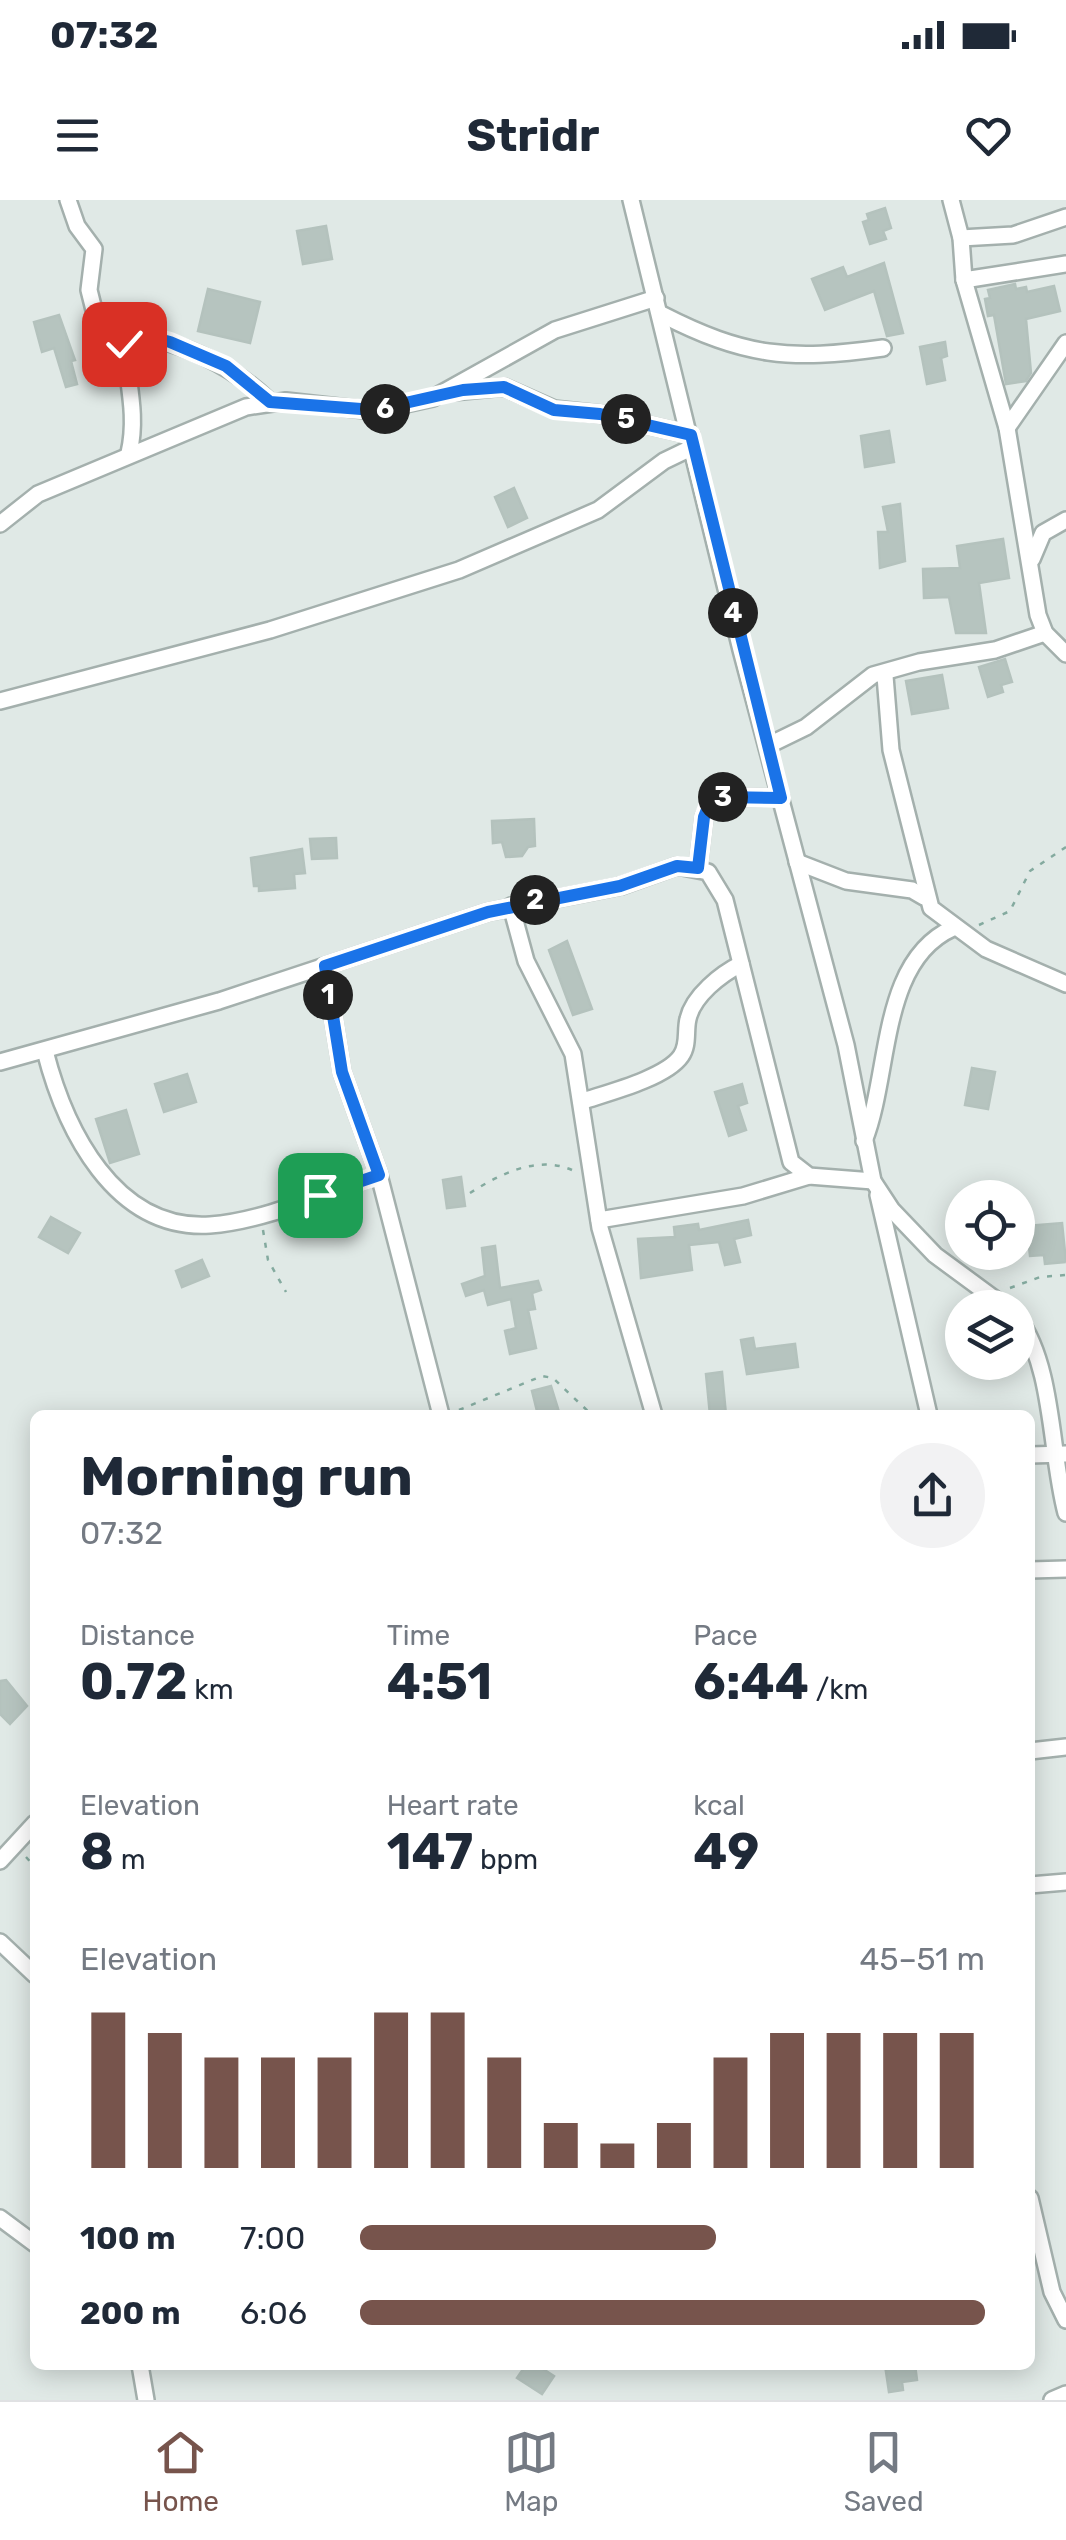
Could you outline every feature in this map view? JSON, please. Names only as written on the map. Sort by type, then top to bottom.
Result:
[{"type":"street","points":[[68,200],[77,226],[94,249],[89,290],[94,310],[124,330],[170,342],[226,366],[270,402]]},
{"type":"street","points":[[631,200],[846,1044],[864,1141],[928,1410]]},
{"type":"street","points":[[951,200],[961,238],[964,280],[1007,428],[1038,615],[1045,633],[1066,654]]},
{"type":"street","points":[[961,238],[1013,235],[1066,217]]},
{"type":"street","points":[[964,280],[1066,264]]},
{"type":"street","points":[[445,394],[502,356],[555,330],[659,306],[743,351],[830,353],[883,348]]},
{"type":"street","points":[[124,330],[124,362],[135,410],[129,453]]},
{"type":"street","points":[[1007,428],[1066,343]]},
{"type":"street","points":[[0,524],[38,494],[129,453],[246,407],[270,402],[374,410],[445,394],[504,387],[554,410],[600,414],[692,441]]},
{"type":"street","points":[[0,701],[270,630],[459,570],[598,510],[692,441]]},
{"type":"street","points":[[1030,565],[1042,533],[1066,520]]},
{"type":"street","points":[[767,746],[806,727],[865,680],[911,664],[995,650],[1045,633]]},
{"type":"street","points":[[884,676],[892,750],[910,810],[924,897]]},
{"type":"street","points":[[698,868],[704,817],[710,802],[723,797],[781,798]]},
{"type":"street","points":[[798,862],[846,881],[912,890],[958,932],[1066,984]]},
{"type":"street","points":[[0,1062],[325,966],[510,906],[620,886],[677,866],[698,868],[718,883],[792,1162],[808,1176]]},
{"type":"street","points":[[510,906],[526,961],[573,1054],[599,1220],[653,1410]]},
{"type":"street","points":[[864,1141],[877,1107],[905,975],[926,944],[958,932]]},
{"type":"street","points":[[583,1101],[627,1087],[674,1063],[684,1049],[690,1012],[719,977],[740,964]]},
{"type":"street","points":[[325,966],[342,1072],[379,1175],[440,1410]]},
{"type":"street","points":[[45,1051],[77,1134],[96,1168],[126,1200],[165,1221],[210,1225],[262,1213],[379,1175]]},
{"type":"street","points":[[599,1220],[743,1196],[808,1176],[876,1187],[934,1256],[983,1290]]},
{"type":"street","points":[[1035,1350],[1060,1454],[1066,1513]]},
{"type":"street","points":[[1035,1455],[1060,1454]]},
{"type":"street","points":[[1035,1570],[1066,1569]]},
{"type":"street","points":[[1035,1750],[1066,1747]]},
{"type":"street","points":[[0,1860],[30,1828]]},
{"type":"street","points":[[1035,1885],[1066,1882]]},
{"type":"street","points":[[0,1942],[30,1969]]},
{"type":"street","points":[[0,2218],[30,2240]]},
{"type":"street","points":[[1035,2219],[1052,2292],[1066,2320]]},
{"type":"street","points":[[141,2370],[146,2400]]},
{"type":"street","points":[[1052,2400],[1066,2394]]},
{"type":"path","points":[[958,932],[1010,911],[1030,871],[1066,847]]},
{"type":"path","points":[[470,1193],[509,1172],[546,1165],[561,1165],[594,1185]]},
{"type":"path","points":[[262,1213],[268,1260],[286,1292]]},
{"type":"path","points":[[1004,1290],[1040,1277],[1066,1275]]},
{"type":"path","points":[[460,1410],[542,1376],[553,1378],[587,1410]]},
{"type":"building","points":[[885,208],[891,228],[883,231],[886,239],[870,244],[863,222],[869,220],[867,214]]},
{"type":"building","points":[[326,226],[332,259],[303,264],[297,231]]},
{"type":"building","points":[[884,263],[903,333],[887,336],[874,291],[825,310],[812,279],[843,267],[847,277]]},
{"type":"building","points":[[1015,284],[1016,289],[1026,287],[1027,292],[1054,286],[1060,311],[1026,319],[1031,373],[1026,381],[1006,384],[994,315],[988,316],[985,299],[990,298],[988,290]]},
{"type":"building","points":[[208,289],[260,302],[250,343],[198,331]]},
{"type":"building","points":[[59,315],[75,360],[71,361],[77,384],[66,387],[54,348],[42,352],[34,322]]},
{"type":"building","points":[[945,342],[947,356],[941,358],[945,380],[927,384],[920,347]]},
{"type":"building","points":[[889,431],[894,462],[865,467],[861,436]]},
{"type":"building","points":[[514,488],[527,518],[508,527],[495,497]]},
{"type":"building","points":[[900,504],[905,561],[880,568],[878,532],[888,532],[883,507]]},
{"type":"building","points":[[1003,539],[1009,578],[979,583],[986,633],[956,633],[949,597],[924,598],[923,569],[960,568],[957,546]]},
{"type":"building","points":[[1005,659],[1012,682],[1001,685],[1003,692],[988,697],[979,667]]},
{"type":"building","points":[[942,675],[948,708],[912,714],[906,681]]},
{"type":"building","points":[[534,819],[535,846],[528,847],[522,856],[506,857],[502,842],[493,843],[492,821]]},
{"type":"building","points":[[336,838],[337,858],[312,859],[310,839]]},
{"type":"building","points":[[302,849],[305,873],[294,874],[295,888],[259,891],[259,886],[254,886],[251,858]]},
{"type":"building","points":[[567,941],[592,1009],[573,1015],[549,950]]},
{"type":"building","points":[[972,1068],[995,1072],[988,1109],[965,1105]]},
{"type":"building","points":[[187,1074],[196,1102],[164,1112],[155,1084]]},
{"type":"building","points":[[742,1084],[747,1103],[738,1106],[746,1130],[729,1136],[715,1092]]},
{"type":"building","points":[[126,1110],[139,1154],[110,1163],[96,1119]]},
{"type":"building","points":[[461,1177],[465,1206],[447,1208],[443,1180]]},
{"type":"building","points":[[51,1217],[80,1233],[68,1253],[39,1237]]},
{"type":"building","points":[[748,1220],[751,1235],[734,1239],[740,1262],[725,1265],[719,1242],[689,1245],[692,1270],[641,1278],[638,1239],[675,1237],[674,1227],[698,1224],[699,1230]]},
{"type":"building","points":[[1062,1223],[1066,1262],[1045,1264],[1044,1255],[1035,1256],[1035,1225]]},
{"type":"building","points":[[495,1246],[500,1288],[538,1281],[541,1290],[532,1293],[535,1309],[528,1310],[536,1348],[510,1354],[505,1331],[516,1328],[511,1299],[488,1305],[484,1290],[466,1296],[462,1284],[485,1276],[482,1248]]},
{"type":"building","points":[[202,1260],[209,1276],[182,1287],[176,1271]]},
{"type":"building","points":[[753,1338],[755,1349],[795,1344],[798,1367],[747,1374],[741,1340]]},
{"type":"building","points":[[722,1372],[726,1410],[710,1410],[706,1374]]},
{"type":"building","points":[[551,1386],[558,1410],[537,1410],[532,1391]]},
{"type":"building","points":[[6,1680],[27,1706],[10,1724],[0,1714],[0,1681]]},
{"type":"building","points":[[523,2370],[545,2370],[554,2376],[542,2394],[517,2378]]},
{"type":"building","points":[[886,2370],[916,2370],[917,2380],[902,2382],[903,2390],[889,2392]]},
{"type":"route","points":[[124,344],[124,330],[170,342],[226,366],[270,402],[374,410],[463,390],[504,387],[554,410],[600,414],[691,435],[781,798],[723,797],[710,802],[704,817],[698,868],[677,866],[620,886],[488,912],[325,966],[342,1072],[379,1175],[320,1195]]}]
